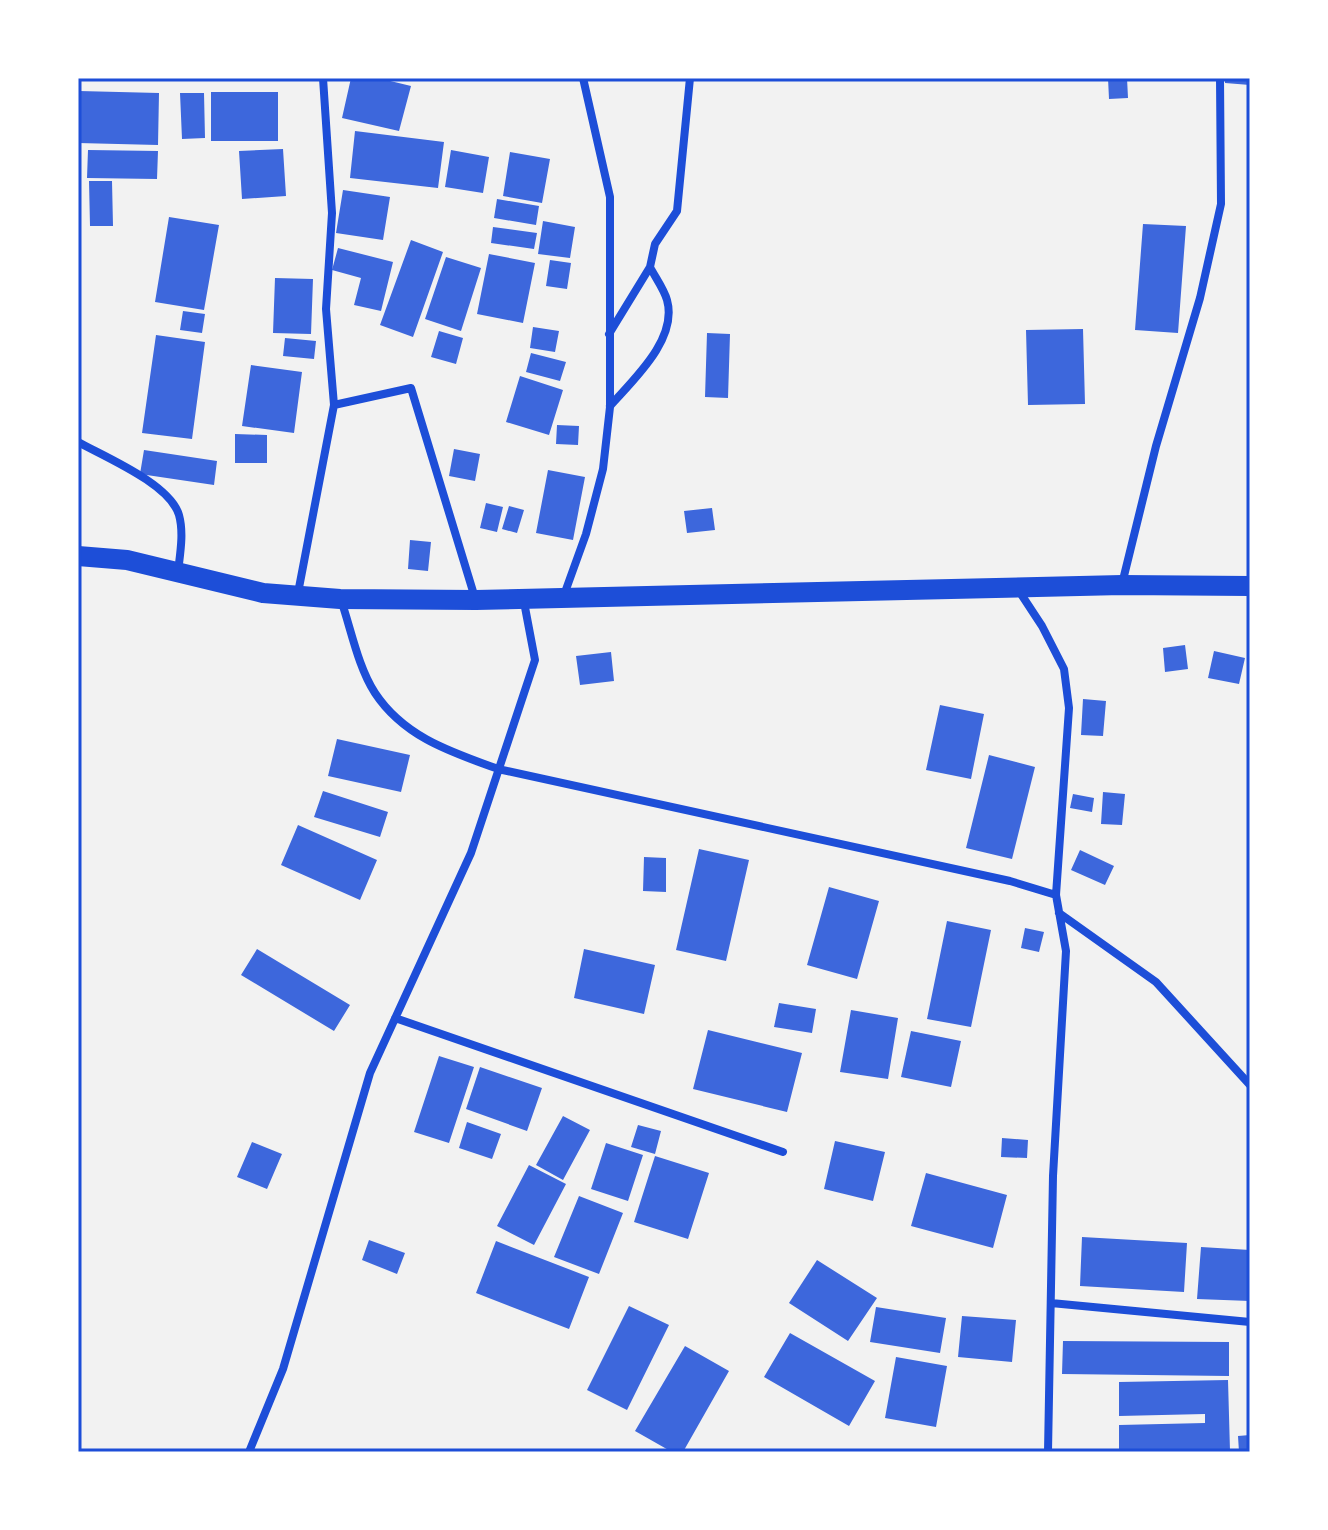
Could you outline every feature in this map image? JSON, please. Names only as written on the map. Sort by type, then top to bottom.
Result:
[{"type":"main road","points":[[78,556],[127,560],[263,593],[340,599],[476,600],[1122,585],[1250,586]]},
{"type":"street","points":[[298,595],[334,405],[326,309],[332,213],[323,78]]},
{"type":"street","points":[[563,598],[586,534],[603,469],[610,407],[610,197],[583,78]]},
{"type":"street","points":[[609,335],[650,267],[655,244],[677,211],[690,78]]},
{"type":"street","points":[[1122,585],[1156,446],[1200,298],[1221,204],[1220,78]]},
{"type":"street","points":[[610,407],[639,374],[664,336],[669,316],[667,298],[650,267]]},
{"type":"street","points":[[334,405],[411,388],[476,600]]},
{"type":"street","points":[[78,442],[168,495],[179,515],[181,530],[178,573]]},
{"type":"street","points":[[1016,587],[1042,626],[1064,669],[1067,695],[1056,895],[1066,951],[1053,1176],[1048,1452]]},
{"type":"street","points":[[340,599],[373,691],[396,720],[441,749],[498,769],[1010,881],[1056,895]]},
{"type":"street","points":[[249,1452],[283,1369],[370,1073],[471,853],[535,660],[524,599]]},
{"type":"street","points":[[1059,913],[1156,982],[1250,1085]]},
{"type":"street","points":[[395,1018],[783,1152]]},
{"type":"street","points":[[1051,1303],[1250,1322]]},
{"type":"building","points":[[351,78],[378,78],[411,86],[399,131],[342,118]]},
{"type":"building","points":[[1108,78],[1127,78],[1128,98],[1109,99]]},
{"type":"building","points":[[1225,78],[1250,78],[1250,85],[1225,83]]},
{"type":"building","points":[[79,91],[159,93],[158,145],[78,143]]},
{"type":"building","points":[[211,92],[278,92],[278,141],[211,141]]},
{"type":"building","points":[[180,93],[204,93],[205,138],[182,139]]},
{"type":"building","points":[[355,131],[444,142],[438,188],[350,178]]},
{"type":"building","points":[[283,149],[286,196],[242,199],[239,151]]},
{"type":"building","points":[[88,150],[158,151],[157,179],[87,178]]},
{"type":"building","points":[[451,150],[489,157],[483,193],[445,187]]},
{"type":"building","points":[[510,152],[550,159],[542,203],[503,196]]},
{"type":"building","points":[[89,181],[112,181],[113,226],[90,226]]},
{"type":"building","points":[[343,190],[390,197],[383,240],[336,233]]},
{"type":"building","points":[[497,199],[539,206],[536,225],[494,218]]},
{"type":"building","points":[[169,217],[219,225],[204,310],[155,302]]},
{"type":"building","points":[[543,221],[575,227],[570,258],[538,254]]},
{"type":"building","points":[[1143,224],[1186,226],[1178,333],[1135,330]]},
{"type":"building","points":[[493,227],[537,233],[534,249],[491,243]]},
{"type":"building","points":[[411,240],[443,252],[413,337],[380,325]]},
{"type":"building","points":[[338,248],[393,262],[381,311],[354,305],[361,278],[332,270]]},
{"type":"building","points":[[489,254],[535,263],[523,323],[477,314]]},
{"type":"building","points":[[446,257],[481,268],[461,331],[425,319]]},
{"type":"building","points":[[550,260],[571,263],[567,289],[546,286]]},
{"type":"building","points":[[275,278],[313,279],[311,334],[273,333]]},
{"type":"building","points":[[183,311],[205,314],[202,333],[180,330]]},
{"type":"building","points":[[533,327],[559,331],[555,352],[530,348]]},
{"type":"building","points":[[1083,329],[1085,404],[1028,405],[1026,330]]},
{"type":"building","points":[[439,331],[463,338],[456,364],[431,357]]},
{"type":"building","points":[[707,333],[730,334],[728,398],[705,397]]},
{"type":"building","points":[[156,335],[205,342],[192,439],[142,433]]},
{"type":"building","points":[[285,338],[316,341],[314,359],[283,356]]},
{"type":"building","points":[[531,353],[566,362],[560,381],[526,372]]},
{"type":"building","points":[[251,365],[302,372],[294,433],[242,426]]},
{"type":"building","points":[[520,376],[563,390],[549,435],[506,422]]},
{"type":"building","points":[[557,425],[579,426],[578,445],[556,444]]},
{"type":"building","points":[[235,434],[267,435],[267,463],[235,463]]},
{"type":"building","points":[[454,449],[480,454],[475,481],[449,476]]},
{"type":"building","points":[[144,450],[217,461],[214,485],[140,474]]},
{"type":"building","points":[[548,470],[585,477],[573,540],[536,533]]},
{"type":"building","points":[[486,503],[503,507],[497,532],[480,528]]},
{"type":"building","points":[[509,506],[524,510],[517,533],[502,529]]},
{"type":"building","points":[[712,508],[715,530],[687,533],[684,511]]},
{"type":"building","points":[[410,540],[431,542],[428,571],[408,569]]},
{"type":"building","points":[[1185,645],[1188,669],[1165,672],[1163,648]]},
{"type":"building","points":[[1214,651],[1245,658],[1239,684],[1208,678]]},
{"type":"building","points":[[611,652],[614,681],[580,685],[576,656]]},
{"type":"building","points":[[1083,699],[1106,701],[1103,736],[1081,735]]},
{"type":"building","points":[[940,705],[984,714],[971,779],[926,770]]},
{"type":"building","points":[[337,739],[410,755],[401,792],[328,776]]},
{"type":"building","points":[[989,755],[1035,767],[1012,859],[966,848]]},
{"type":"building","points":[[323,791],[388,812],[380,837],[314,817]]},
{"type":"building","points":[[1103,792],[1125,794],[1122,825],[1101,824]]},
{"type":"building","points":[[1073,794],[1094,798],[1092,812],[1070,808]]},
{"type":"building","points":[[298,825],[377,860],[360,900],[281,865]]},
{"type":"building","points":[[699,849],[749,860],[726,961],[676,950]]},
{"type":"building","points":[[1080,850],[1114,866],[1105,885],[1071,870]]},
{"type":"building","points":[[644,857],[666,858],[666,892],[643,891]]},
{"type":"building","points":[[829,887],[879,901],[857,979],[807,965]]},
{"type":"building","points":[[947,921],[991,930],[971,1027],[927,1019]]},
{"type":"building","points":[[1025,928],[1044,932],[1039,952],[1021,948]]},
{"type":"building","points":[[257,949],[350,1005],[334,1031],[241,975]]},
{"type":"building","points":[[584,949],[655,965],[644,1014],[574,998]]},
{"type":"building","points":[[779,1003],[816,1009],[812,1033],[774,1027]]},
{"type":"building","points":[[851,1010],[898,1018],[888,1079],[840,1072]]},
{"type":"building","points":[[708,1030],[802,1053],[787,1112],[693,1089]]},
{"type":"building","points":[[911,1031],[961,1041],[951,1087],[901,1077]]},
{"type":"building","points":[[439,1056],[474,1067],[449,1143],[414,1132]]},
{"type":"building","points":[[480,1067],[542,1088],[527,1131],[466,1109]]},
{"type":"building","points":[[563,1116],[590,1130],[563,1180],[536,1165]]},
{"type":"building","points":[[467,1122],[501,1134],[492,1159],[459,1148]]},
{"type":"building","points":[[638,1125],[661,1131],[655,1154],[631,1147]]},
{"type":"building","points":[[1002,1138],[1028,1140],[1027,1158],[1001,1157]]},
{"type":"building","points":[[835,1141],[885,1152],[873,1201],[824,1189]]},
{"type":"building","points":[[252,1142],[282,1154],[267,1189],[237,1177]]},
{"type":"building","points":[[606,1143],[643,1155],[628,1201],[591,1189]]},
{"type":"building","points":[[655,1156],[709,1173],[688,1239],[634,1222]]},
{"type":"building","points":[[529,1165],[566,1184],[534,1245],[497,1226]]},
{"type":"building","points":[[926,1173],[1007,1195],[993,1248],[911,1226]]},
{"type":"building","points":[[579,1196],[623,1213],[599,1274],[554,1257]]},
{"type":"building","points":[[1082,1237],[1187,1243],[1184,1292],[1080,1286]]},
{"type":"building","points":[[369,1240],[405,1253],[397,1274],[362,1260]]},
{"type":"building","points":[[496,1241],[589,1277],[569,1329],[476,1293]]},
{"type":"building","points":[[1201,1247],[1250,1250],[1250,1301],[1197,1299]]},
{"type":"building","points":[[817,1260],[877,1298],[848,1341],[789,1303]]},
{"type":"building","points":[[629,1306],[669,1325],[627,1410],[587,1390]]},
{"type":"building","points":[[876,1307],[946,1318],[940,1353],[870,1342]]},
{"type":"building","points":[[962,1316],[1016,1320],[1012,1362],[958,1357]]},
{"type":"building","points":[[790,1333],[875,1381],[849,1426],[764,1377]]},
{"type":"building","points":[[1063,1341],[1229,1342],[1229,1376],[1062,1374]]},
{"type":"building","points":[[685,1346],[729,1371],[683,1452],[672,1452],[635,1431]]},
{"type":"building","points":[[896,1357],[947,1366],[936,1427],[885,1418]]},
{"type":"building","points":[[1228,1380],[1230,1451],[1119,1452],[1119,1425],[1205,1423],[1205,1414],[1119,1416],[1119,1382]]},
{"type":"building","points":[[1250,1435],[1250,1452],[1239,1452],[1238,1436]]}]
